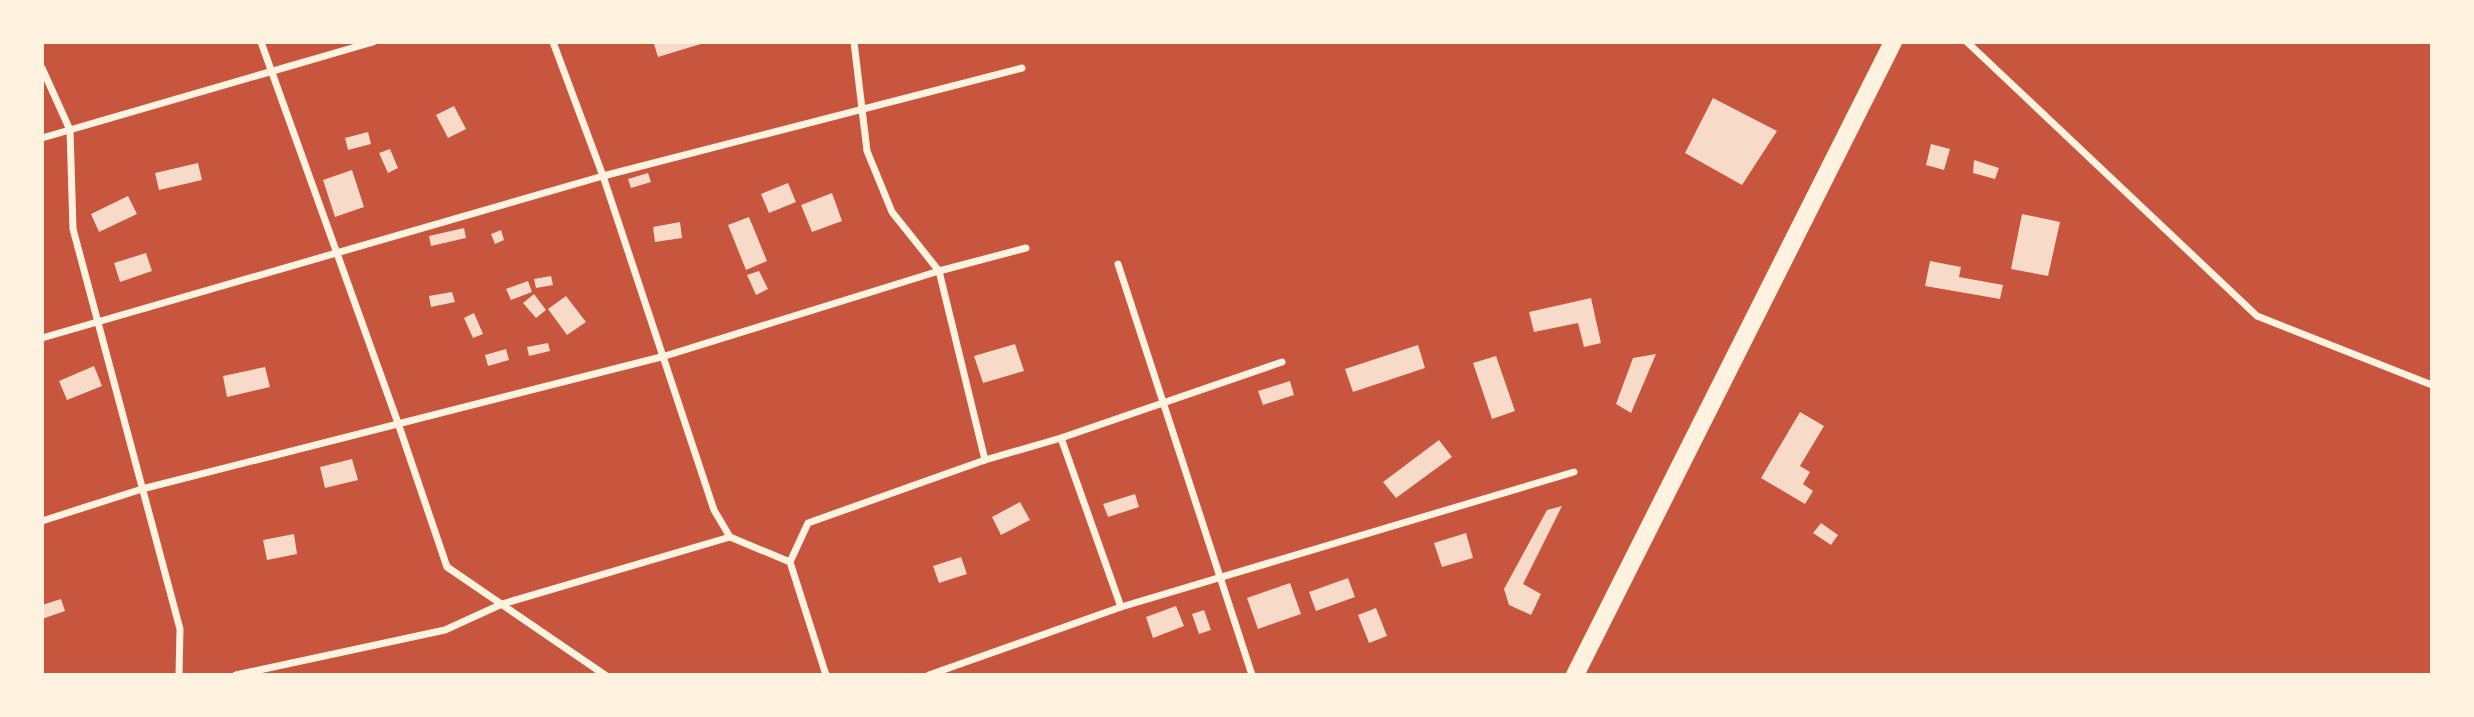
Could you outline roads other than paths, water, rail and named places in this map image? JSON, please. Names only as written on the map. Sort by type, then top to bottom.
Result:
[{"type":"main road","points":[[1576,675],[1894,42]]},
{"type":"street","points":[[261,42],[447,566],[605,675]]},
{"type":"street","points":[[42,138],[373,42]]},
{"type":"street","points":[[553,42],[665,356],[714,510],[730,537],[790,562]]},
{"type":"street","points":[[854,42],[867,151],[892,212],[939,271],[985,460]]},
{"type":"street","points":[[1967,42],[2258,316],[2432,385]]},
{"type":"street","points":[[42,68],[70,130],[73,229],[180,629],[179,675]]},
{"type":"street","points":[[42,338],[603,176],[1022,68]]},
{"type":"street","points":[[42,521],[142,489],[665,356],[939,271],[1026,248]]},
{"type":"street","points":[[1118,264],[1252,675]]},
{"type":"street","points":[[825,675],[790,562],[808,523],[985,460],[1061,438],[1282,362]]},
{"type":"street","points":[[1061,438],[1121,607]]},
{"type":"street","points":[[929,675],[1121,607],[1574,472]]},
{"type":"street","points":[[236,675],[445,630],[502,604],[730,537]]}]
